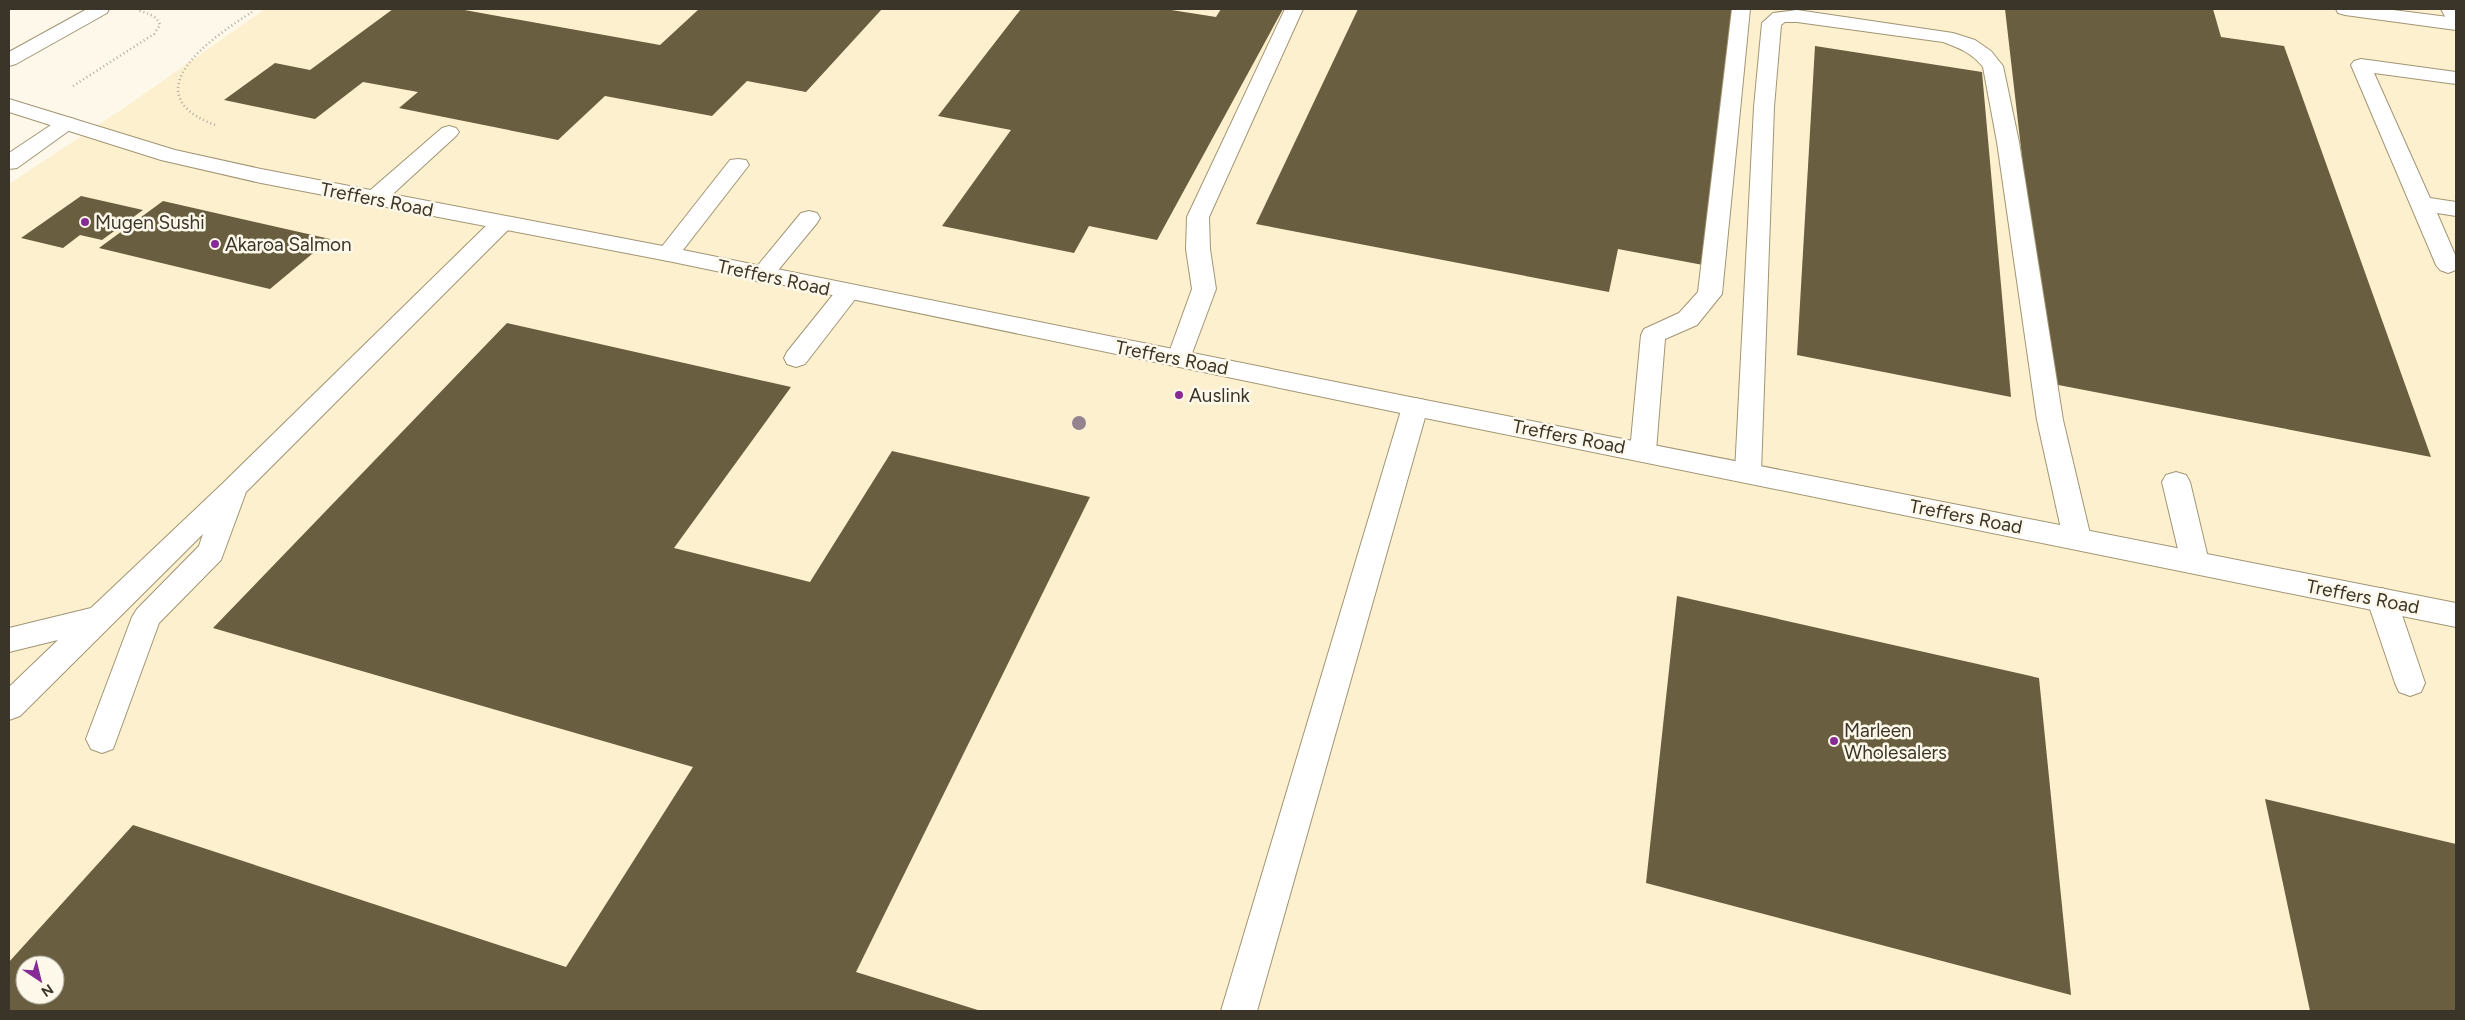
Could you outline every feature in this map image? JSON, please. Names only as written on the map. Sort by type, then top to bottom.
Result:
[{"type":"street","points":[[9,60],[100,9]]},
{"type":"street","points":[[1179,358],[1204,289],[1198,249],[1198,217],[1294,9]]},
{"type":"street","points":[[1644,451],[1652,335],[1688,319],[1710,294],[1741,9]]},
{"type":"street","points":[[2345,9],[2456,24]]},
{"type":"street","points":[[2450,9],[2456,20]]},
{"type":"street","points":[[1748,472],[1764,107],[1772,23],[1780,17],[1797,16],[1946,37],[1968,44],[1984,55],[1993,66],[2008,142],[2050,420],[2077,538]]},
{"type":"street","points":[[2448,265],[2361,65],[2456,78]]},
{"type":"street","name":"Treffers Road","points":[[9,105],[169,154],[261,176],[668,254],[762,275],[1415,407],[1644,451],[2456,615]]},
{"type":"street","points":[[9,162],[67,123]]},
{"type":"street","points":[[374,198],[449,132]]},
{"type":"street","points":[[668,254],[738,165]]},
{"type":"street","points":[[2422,204],[2456,209]]},
{"type":"street","points":[[762,275],[808,218]]},
{"type":"street","points":[[9,707],[502,223]]},
{"type":"street","points":[[796,358],[848,292]]},
{"type":"street","points":[[1238,1011],[1415,407]]},
{"type":"street","points":[[2176,482],[2195,562]]},
{"type":"street","points":[[102,739],[147,616],[211,552],[234,487]]},
{"type":"street","points":[[2382,600],[2410,683]]},
{"type":"street","points":[[9,640],[100,618]]},
{"type":"path","points":[[88,77],[154,34],[160,25],[159,21],[151,14],[139,10]]},
{"type":"path","points":[[216,126],[195,118],[181,101],[177,90],[179,79],[187,62],[198,51],[252,12]]},
{"type":"shaded area","points":[[265,9],[2456,9],[2456,1011],[9,1011],[9,184],[127,106]]},
{"type":"building","points":[[393,9],[459,9],[660,45],[699,9],[882,9],[806,92],[747,81],[712,116],[605,96],[558,140],[399,108],[418,92],[363,82],[315,119],[224,100],[275,63],[310,70]]},
{"type":"building","points":[[1021,9],[1165,9],[1216,17],[1221,9],[1283,9],[1157,240],[1089,226],[1074,253],[942,226],[1011,130],[938,116]]},
{"type":"building","points":[[1358,9],[1737,9],[1703,265],[1618,249],[1609,292],[1256,224]]},
{"type":"building","points":[[2005,9],[2213,9],[2221,37],[2284,46],[2431,457],[2048,383]]},
{"type":"building","points":[[1815,46],[1982,72],[2011,397],[1797,355]]},
{"type":"building","name":"Mugen Sushi","points":[[81,196],[143,210],[102,240],[80,235],[63,248],[21,238]]},
{"type":"building","name":"Akaroa Salmon","points":[[163,201],[330,239],[270,289],[99,248]]},
{"type":"building","points":[[507,323],[791,387],[674,548],[810,582],[892,451],[1090,497],[856,972],[981,1011],[9,1011],[9,962],[15,955],[15,1005],[65,1005],[65,955],[15,955],[133,825],[566,967],[693,767],[213,628]]},
{"type":"building","points":[[1677,596],[2039,678],[2071,995],[1646,883]]},
{"type":"building","points":[[2265,799],[2456,844],[2456,1011],[2310,1011]]},
{"type":"place","name":"Mugen Sushi","points":[[85,222]]},
{"type":"place","name":"Akaroa Salmon","points":[[215,244]]},
{"type":"place","name":"Auslink","points":[[1179,395]]},
{"type":"place","name":"Marleen Wholesalers","points":[[1834,741]]}]
